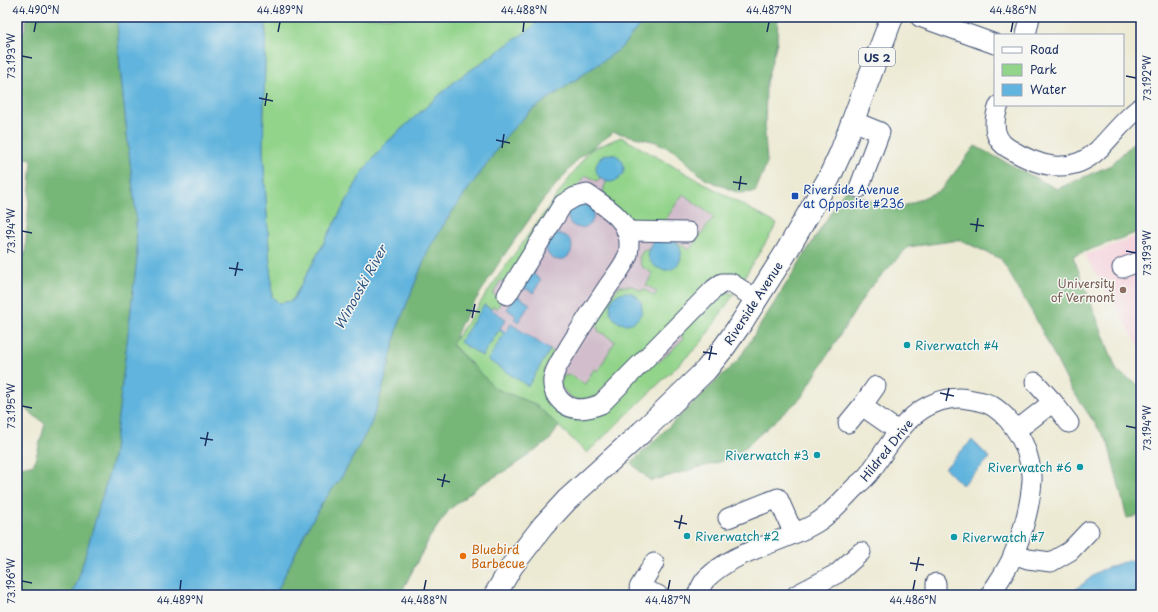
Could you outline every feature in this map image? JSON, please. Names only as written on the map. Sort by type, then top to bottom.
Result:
[{"type":"main road","name":"Riverside Avenue","points":[[495,595],[512,566],[543,526],[567,500],[643,432],[706,370],[725,346],[785,254],[829,178],[841,152],[892,17]]},
{"type":"street","points":[[920,17],[994,44]]},
{"type":"street","points":[[1026,34],[1030,17]]},
{"type":"street","points":[[999,106],[994,120],[995,129],[1002,144],[1038,163],[1060,167],[1090,157],[1121,124],[1141,107]]},
{"type":"street","points":[[853,121],[880,132],[858,188]]},
{"type":"street","points":[[508,295],[563,204],[575,197],[587,194],[606,207],[623,222],[629,241],[628,257],[585,320],[557,367],[553,378],[553,390],[557,397],[564,404],[572,408],[581,409],[592,408],[601,404],[714,289],[722,283],[731,283],[756,299]]},
{"type":"street","points":[[626,231],[688,232]]},
{"type":"street","points":[[1122,268],[1141,261]]},
{"type":"street","points":[[1034,382],[1053,402],[1069,423]]},
{"type":"street","points":[[848,423],[876,386]]},
{"type":"street","name":"Hildred Drive","points":[[697,595],[705,580],[722,566],[750,551],[817,523],[840,503],[870,473],[898,431],[919,410],[940,401],[960,398],[984,402],[1000,411],[1015,429],[1027,453],[1032,479],[1026,516],[1014,554],[990,595]]},
{"type":"street","points":[[1015,429],[1026,423],[1053,402]]},
{"type":"street","points":[[862,406],[898,431]]},
{"type":"street","points":[[728,518],[778,498],[796,532]]},
{"type":"street","points":[[1014,554],[1028,559],[1051,562],[1070,551],[1089,531]]},
{"type":"street","points":[[796,595],[838,573],[861,552]]},
{"type":"street","points":[[654,563],[639,588],[658,595]]},
{"type":"shaded area","points":[[17,17],[27,17],[24,32],[17,31]]},
{"type":"shaded area","points":[[621,137],[777,224],[672,372],[559,426],[452,344],[502,271],[590,150]]},
{"type":"shaded area","name":"University of Vermont","points":[[1141,235],[1141,349],[1085,255]]},
{"type":"green space","points":[[27,17],[117,17],[120,68],[136,217],[137,259],[113,459],[79,577],[72,595],[17,595],[17,468],[34,464],[45,424],[17,402],[17,255],[25,255],[32,159],[17,157],[17,31],[24,32]]},
{"type":"green space","points":[[266,17],[542,17],[530,29],[455,81],[386,143],[363,171],[292,301],[279,303],[272,297],[263,150]]},
{"type":"green space","points":[[646,17],[778,17],[777,42],[766,83],[765,136],[767,163],[755,192],[739,193],[705,179],[676,152],[656,142],[614,132],[580,157],[543,200],[500,261],[461,324],[452,345],[496,389],[535,404],[559,426],[549,441],[510,468],[480,485],[449,510],[430,537],[400,595],[275,595],[305,533],[322,503],[343,475],[371,424],[383,387],[398,326],[428,250],[449,216],[508,134],[529,112],[620,49]]},
{"type":"green space","points":[[1141,135],[1141,231],[1073,256],[1117,371],[1141,387],[1141,515],[1127,518],[1108,443],[1069,385],[1036,319],[1001,259],[960,240],[908,247],[868,290],[801,398],[733,458],[651,481],[631,463],[739,359],[845,190],[895,210],[941,190],[975,146],[1057,189],[1111,165]]},
{"type":"green space","points":[[621,137],[777,224],[742,281],[735,277],[595,396],[578,400],[574,399],[567,394],[560,385],[563,376],[570,375],[585,384],[594,369],[598,371],[615,341],[597,330],[599,328],[592,324],[619,286],[633,286],[641,291],[644,289],[654,296],[657,292],[646,285],[653,274],[641,266],[639,258],[643,251],[649,249],[648,255],[663,270],[672,268],[678,264],[681,259],[674,240],[689,250],[714,217],[683,194],[666,219],[673,225],[633,224],[603,198],[604,187],[607,181],[611,181],[624,171],[623,163],[600,159],[597,168],[601,177],[597,181],[586,175],[508,281],[500,281],[493,294],[501,301],[497,309],[493,306],[491,309],[484,305],[482,356],[499,330],[505,334],[527,386],[550,350],[554,352],[545,369],[544,380],[570,413],[654,359],[658,363],[683,339],[680,333],[723,291],[734,294],[701,343],[587,453],[535,404],[496,389],[452,344],[502,271],[590,150]]},
{"type":"water","name":"Winooski River","points":[[117,17],[266,17],[263,150],[272,297],[279,303],[292,301],[363,171],[386,143],[455,81],[530,29],[542,17],[646,17],[620,49],[529,112],[508,134],[449,216],[428,250],[398,326],[383,387],[371,424],[343,475],[322,503],[305,533],[275,595],[72,595],[79,577],[113,459],[137,259],[136,217],[120,68]]},
{"type":"water","points":[[610,154],[620,158],[624,168],[620,178],[610,182],[600,178],[596,168],[600,158]]},
{"type":"water","points":[[583,201],[593,209],[593,217],[591,223],[586,226],[581,228],[575,227],[568,217],[568,209]]},
{"type":"water","points":[[559,234],[568,238],[572,247],[568,256],[559,260],[550,256],[546,247],[550,238]]},
{"type":"water","points":[[655,240],[674,240],[676,242],[681,252],[681,257],[677,265],[671,269],[664,270],[657,268],[652,263],[649,257],[649,249]]},
{"type":"water","points":[[532,268],[536,271],[533,274],[541,280],[533,293],[525,288],[523,291],[519,288]]},
{"type":"water","points":[[623,292],[629,292],[638,296],[642,308],[638,320],[629,324],[623,324],[614,320],[610,311],[610,305],[614,296]]},
{"type":"water","points":[[516,295],[530,304],[518,322],[514,319],[516,316],[507,309]]},
{"type":"water","points":[[484,305],[506,319],[500,328],[506,332],[511,324],[550,350],[528,386],[488,360],[504,334],[499,330],[482,356],[460,342]]},
{"type":"water","points":[[972,440],[990,458],[962,485],[945,468]]},
{"type":"water","points":[[1129,560],[1141,563],[1141,595],[1069,595],[1099,571]]},
{"type":"place","name":"Riverside Avenue at Opposite #236","points":[[795,196]]},
{"type":"place","name":"University of Vermont","points":[[1123,290]]},
{"type":"place","name":"Riverwatch #4","points":[[907,345]]},
{"type":"place","name":"Riverwatch #3","points":[[817,455]]},
{"type":"place","name":"Riverwatch #6","points":[[1080,467]]},
{"type":"place","name":"Riverwatch #2","points":[[687,536]]},
{"type":"place","name":"Riverwatch #7","points":[[954,537]]},
{"type":"place","name":"Bluebird Barbecue","points":[[463,556]]}]
